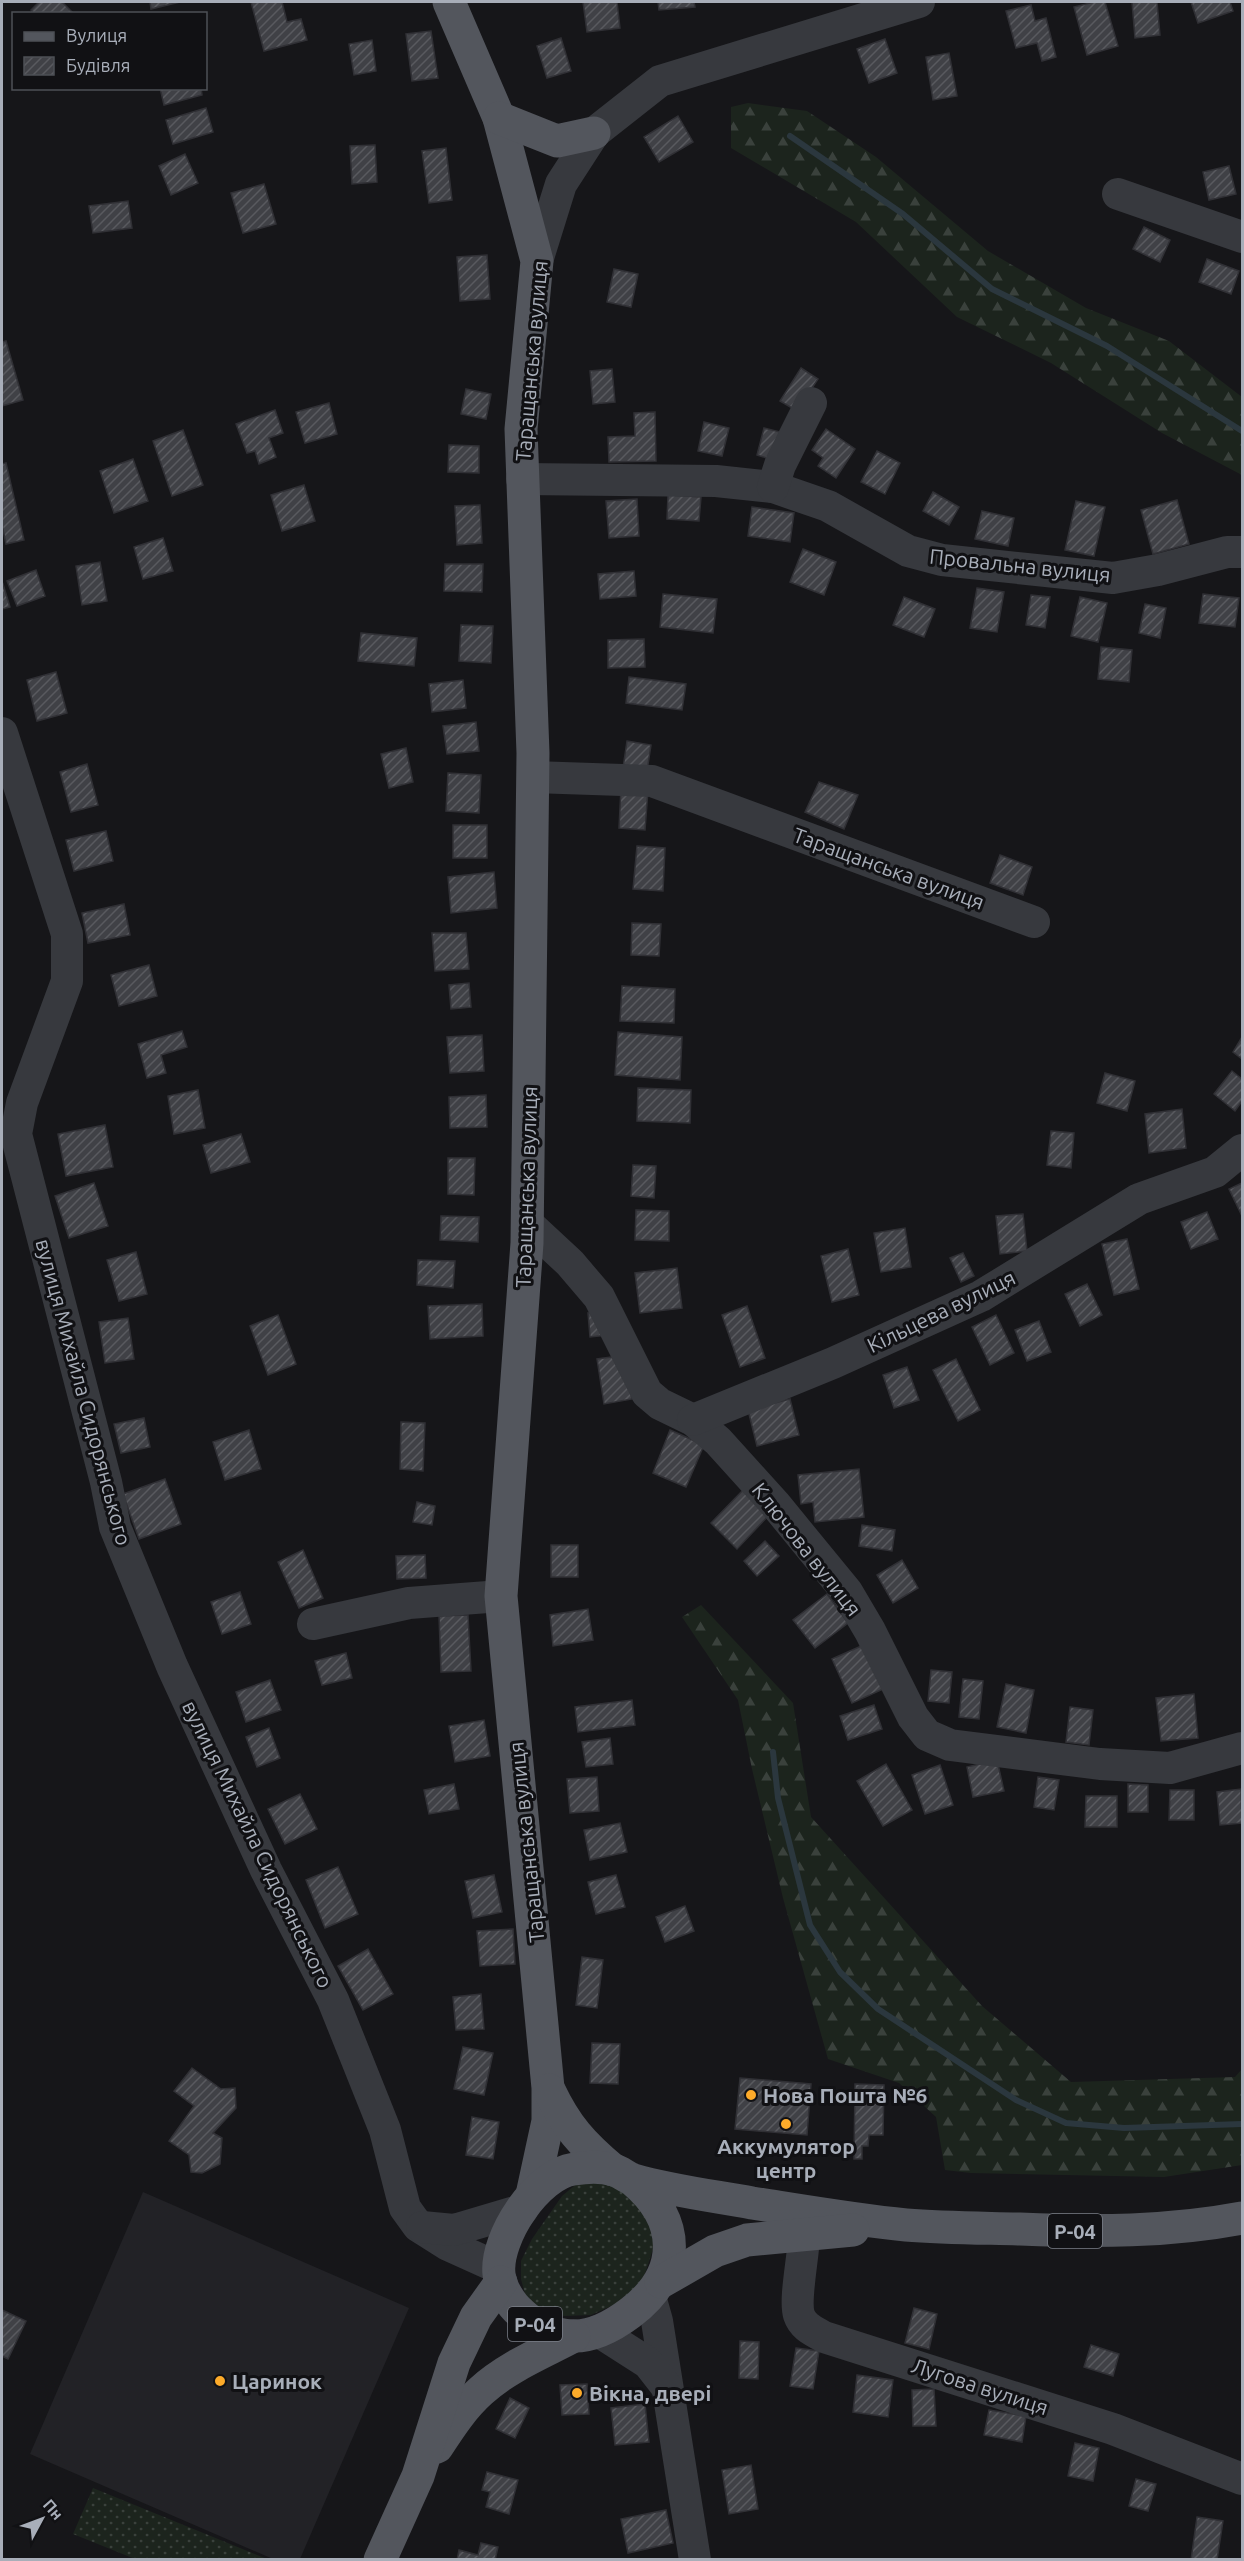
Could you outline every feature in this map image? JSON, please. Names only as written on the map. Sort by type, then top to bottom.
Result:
[{"type":"main road","points":[[449,2],[499,118],[537,261]]},
{"type":"main road","points":[[499,118],[557,141],[594,133]]},
{"type":"main road","name":"Таращанська вулиця","points":[[527,2203],[546,2129],[548,2088],[501,1596],[528,1224],[533,777],[521,429],[537,261]]},
{"type":"main road","name":"Таращанська вулиця","points":[[548,2088],[564,2121],[591,2152],[623,2175]]},
{"type":"main road","name":"Р-04","points":[[380,2559],[418,2476],[454,2363],[476,2317],[500,2275],[510,2230],[527,2203],[550,2178],[569,2169],[591,2167],[753,2203],[906,2225],[1112,2232],[1199,2226],[1242,2218]]},
{"type":"main road","points":[[623,2175],[648,2192],[667,2225],[670,2244],[668,2263],[655,2289]]},
{"type":"main road","name":"Р-04","points":[[418,2476],[456,2419],[481,2391],[511,2369],[586,2334],[620,2321],[655,2289],[715,2251],[747,2240],[906,2225]]},
{"type":"main road","name":"Р-04","points":[[500,2275],[518,2311],[526,2318],[552,2332],[586,2334]]},
{"type":"street","name":"Таращанська вулиця","points":[[537,261],[561,184],[594,133],[660,81],[919,2]]},
{"type":"street","points":[[1118,194],[1242,237]]},
{"type":"street","points":[[773,487],[780,465],[812,404]]},
{"type":"street","name":"Провальна вулиця","points":[[522,479],[716,481],[773,487],[828,506],[908,550],[942,560],[1113,578],[1158,570],[1227,552],[1242,552]]},
{"type":"street","name":"вулиця Михайла Сидорянського","points":[[2,733],[67,934],[67,981],[22,1103],[16,1134],[106,1482],[115,1527],[172,1666],[266,1870],[333,2000],[385,2130],[405,2208],[418,2226]]},
{"type":"street","name":"Таращанська вулиця","points":[[533,777],[652,781],[1034,922]]},
{"type":"street","name":"Кільцева вулиця","points":[[693,1420],[834,1364],[981,1296],[1139,1199],[1215,1172],[1242,1150]]},
{"type":"street","name":"Ключова вулиця","points":[[528,1224],[570,1263],[599,1297],[647,1393],[660,1404],[693,1420],[718,1441],[775,1504],[847,1592],[870,1631],[913,1717],[927,1735],[950,1745],[1100,1764],[1170,1768],[1242,1748]]},
{"type":"street","points":[[313,1624],[409,1603],[501,1596]]},
{"type":"street","points":[[418,2226],[454,2230],[527,2203]]},
{"type":"street","points":[[418,2226],[500,2275]]},
{"type":"street","name":"Лугова вулиця","points":[[804,2234],[804,2258],[798,2300],[799,2316],[806,2327],[824,2337],[1113,2429],[1242,2479]]},
{"type":"street","points":[[655,2289],[666,2386],[694,2559]]},
{"type":"street","points":[[586,2334],[648,2363],[666,2386]]},
{"type":"shaded area","name":"Царинок","points":[[143,2192],[409,2308],[300,2559],[273,2559],[30,2454]]},
{"type":"green space","points":[[748,103],[807,111],[876,157],[988,251],[1086,308],[1169,341],[1242,397],[1242,475],[1162,433],[1051,363],[957,317],[856,222],[731,148],[731,107]]},
{"type":"green space","points":[[701,1605],[793,1703],[811,1817],[982,2006],[1071,2082],[1235,2077],[1242,2069],[1242,2165],[1164,2177],[971,2173],[945,2170],[936,2117],[899,2083],[828,2059],[783,1898],[738,1700],[682,1617]]},
{"type":"green space","points":[[588,2180],[626,2188],[653,2223],[653,2249],[643,2280],[620,2302],[591,2315],[564,2316],[542,2310],[526,2298],[521,2279],[521,2261],[532,2239],[562,2196],[574,2186]]},
{"type":"green space","points":[[93,2488],[267,2559],[135,2559],[73,2534]]},
{"type":"building","points":[[39,2],[62,2],[72,12],[32,12],[31,10]]},
{"type":"building","points":[[150,2],[180,2],[151,9]]},
{"type":"building","points":[[251,2],[282,2],[287,22],[301,19],[307,40],[264,51]]},
{"type":"building","points":[[583,2],[617,2],[620,28],[587,32]]},
{"type":"building","points":[[658,2],[694,2],[695,7],[659,10]]},
{"type":"building","points":[[1105,2],[1118,46],[1087,55],[1074,7]]},
{"type":"building","points":[[1132,2],[1157,2],[1160,35],[1135,38]]},
{"type":"building","points":[[1191,2],[1230,2],[1233,11],[1198,23]]},
{"type":"building","points":[[1031,5],[1035,21],[1046,18],[1056,57],[1042,61],[1037,43],[1016,48],[1006,11]]},
{"type":"building","points":[[431,31],[438,78],[412,81],[406,34]]},
{"type":"building","points":[[561,38],[571,71],[547,78],[537,46]]},
{"type":"building","points":[[885,39],[897,73],[869,83],[857,49]]},
{"type":"building","points":[[372,40],[376,71],[354,75],[349,44]]},
{"type":"building","points":[[949,53],[957,96],[933,100],[926,57]]},
{"type":"building","points":[[160,90],[201,90],[202,95],[164,105]]},
{"type":"building","points":[[206,108],[213,132],[173,144],[166,120]]},
{"type":"building","points":[[678,116],[693,142],[659,162],[644,137]]},
{"type":"building","points":[[375,145],[377,182],[352,184],[350,146]]},
{"type":"building","points":[[446,148],[452,200],[429,203],[422,151]]},
{"type":"building","points":[[185,154],[198,183],[171,195],[159,166]]},
{"type":"building","points":[[1229,166],[1236,194],[1209,200],[1203,172]]},
{"type":"building","points":[[264,184],[276,224],[243,233],[231,193]]},
{"type":"building","points":[[128,201],[132,228],[93,233],[89,206]]},
{"type":"building","points":[[1144,227],[1170,240],[1160,262],[1133,249]]},
{"type":"building","points":[[487,255],[490,299],[460,301],[457,257]]},
{"type":"building","points":[[1207,259],[1239,271],[1231,294],[1199,282]]},
{"type":"building","points":[[614,269],[638,274],[631,307],[607,302]]},
{"type":"building","points":[[6,341],[23,400],[2,406],[2,342]]},
{"type":"building","points":[[801,368],[818,379],[797,411],[780,401]]},
{"type":"building","points":[[612,369],[615,402],[593,404],[590,371]]},
{"type":"building","points":[[466,389],[491,394],[486,419],[461,414]]},
{"type":"building","points":[[329,403],[337,434],[305,443],[296,412]]},
{"type":"building","points":[[275,410],[283,433],[269,438],[276,457],[259,464],[255,451],[247,453],[236,424]]},
{"type":"building","points":[[655,412],[656,461],[609,462],[608,437],[635,436],[634,413]]},
{"type":"building","points":[[704,422],[729,428],[722,456],[698,451]]},
{"type":"building","points":[[764,428],[784,433],[776,461],[757,455]]},
{"type":"building","points":[[826,429],[855,449],[836,478],[818,466],[823,458],[812,450]]},
{"type":"building","points":[[183,430],[203,485],[172,496],[153,441]]},
{"type":"building","points":[[449,445],[479,446],[479,473],[448,472]]},
{"type":"building","points":[[877,451],[900,463],[885,494],[861,482]]},
{"type":"building","points":[[133,459],[148,501],[114,513],[100,471]]},
{"type":"building","points":[[6,463],[24,540],[6,544],[2,525],[2,464]]},
{"type":"building","points":[[304,485],[315,521],[282,531],[271,495]]},
{"type":"building","points":[[933,492],[959,507],[949,525],[923,511]]},
{"type":"building","points":[[668,495],[701,497],[699,521],[667,519]]},
{"type":"building","points":[[637,499],[639,536],[609,538],[606,501]]},
{"type":"building","points":[[1177,500],[1189,544],[1153,554],[1141,510]]},
{"type":"building","points":[[1076,501],[1105,507],[1094,556],[1065,550]]},
{"type":"building","points":[[480,505],[482,543],[457,545],[455,506]]},
{"type":"building","points":[[752,507],[794,513],[790,542],[748,536]]},
{"type":"building","points":[[982,511],[1014,518],[1008,546],[975,539]]},
{"type":"building","points":[[163,538],[173,571],[143,579],[134,547]]},
{"type":"building","points":[[803,549],[836,562],[824,595],[790,582]]},
{"type":"building","points":[[100,562],[107,601],[82,605],[76,566]]},
{"type":"building","points":[[445,564],[483,564],[482,592],[444,591]]},
{"type":"building","points":[[36,570],[45,596],[17,606],[7,581]]},
{"type":"building","points":[[634,571],[636,596],[600,599],[598,574]]},
{"type":"building","points":[[2,585],[10,607],[2,609]]},
{"type":"building","points":[[977,588],[1004,592],[997,632],[970,628]]},
{"type":"building","points":[[663,594],[717,599],[713,633],[660,627]]},
{"type":"building","points":[[1203,594],[1239,598],[1235,627],[1199,623]]},
{"type":"building","points":[[1031,595],[1050,597],[1045,628],[1026,625]]},
{"type":"building","points":[[904,597],[935,609],[924,637],[893,625]]},
{"type":"building","points":[[1080,597],[1107,603],[1098,642],[1071,636]]},
{"type":"building","points":[[1145,604],[1166,608],[1160,638],[1139,633]]},
{"type":"building","points":[[461,625],[493,626],[491,663],[459,661]]},
{"type":"building","points":[[361,633],[417,638],[414,666],[358,661]]},
{"type":"building","points":[[644,639],[645,667],[608,668],[608,640]]},
{"type":"building","points":[[1101,647],[1132,650],[1129,682],[1098,679]]},
{"type":"building","points":[[56,672],[67,713],[37,721],[27,680]]},
{"type":"building","points":[[629,677],[686,684],[682,710],[626,703]]},
{"type":"building","points":[[463,680],[466,708],[432,712],[429,684]]},
{"type":"building","points":[[476,722],[479,751],[447,754],[443,726]]},
{"type":"building","points":[[627,741],[651,745],[647,771],[623,768]]},
{"type":"building","points":[[406,748],[413,782],[389,788],[381,754]]},
{"type":"building","points":[[87,764],[98,805],[71,812],[60,772]]},
{"type":"building","points":[[448,773],[481,775],[479,813],[446,811]]},
{"type":"building","points":[[819,782],[858,795],[844,829],[805,812]]},
{"type":"building","points":[[621,788],[648,790],[645,830],[619,828]]},
{"type":"building","points":[[453,825],[487,825],[487,858],[453,858]]},
{"type":"building","points":[[106,831],[113,861],[74,871],[66,840]]},
{"type":"building","points":[[637,846],[665,848],[663,891],[633,889]]},
{"type":"building","points":[[1000,855],[1032,867],[1023,895],[990,883]]},
{"type":"building","points":[[494,872],[497,908],[451,913],[448,877]]},
{"type":"building","points":[[124,904],[130,935],[88,943],[82,913]]},
{"type":"building","points":[[632,923],[661,924],[659,956],[631,955]]},
{"type":"building","points":[[432,933],[466,933],[469,969],[435,971]]},
{"type":"building","points":[[149,965],[157,996],[119,1006],[111,975]]},
{"type":"building","points":[[469,983],[471,1007],[451,1009],[449,985]]},
{"type":"building","points":[[622,986],[675,989],[674,1023],[620,1021]]},
{"type":"building","points":[[182,1031],[187,1047],[161,1055],[166,1073],[147,1078],[138,1044]]},
{"type":"building","points":[[618,1032],[682,1037],[680,1080],[615,1075]]},
{"type":"building","points":[[482,1035],[484,1071],[450,1073],[447,1037]]},
{"type":"building","points":[[1242,1037],[1242,1059],[1233,1052]]},
{"type":"building","points":[[1232,1071],[1242,1079],[1242,1101],[1235,1111],[1214,1094]]},
{"type":"building","points":[[1105,1073],[1135,1081],[1127,1111],[1097,1103]]},
{"type":"building","points":[[638,1088],[691,1090],[690,1123],[637,1121]]},
{"type":"building","points":[[198,1090],[205,1128],[174,1134],[168,1096]]},
{"type":"building","points":[[486,1095],[487,1127],[450,1128],[449,1097]]},
{"type":"building","points":[[1182,1109],[1186,1148],[1149,1153],[1145,1114]]},
{"type":"building","points":[[105,1125],[113,1167],[66,1176],[58,1134]]},
{"type":"building","points":[[1051,1131],[1074,1133],[1071,1168],[1047,1165]]},
{"type":"building","points":[[241,1134],[250,1162],[211,1173],[203,1145]]},
{"type":"building","points":[[448,1158],[475,1158],[474,1195],[448,1194]]},
{"type":"building","points":[[633,1165],[656,1166],[654,1198],[631,1196]]},
{"type":"building","points":[[94,1183],[108,1226],[69,1238],[55,1196]]},
{"type":"building","points":[[1242,1183],[1242,1216],[1229,1189]]},
{"type":"building","points":[[636,1210],[669,1211],[669,1241],[635,1240]]},
{"type":"building","points":[[1207,1212],[1218,1239],[1191,1249],[1181,1222]]},
{"type":"building","points":[[1023,1214],[1027,1251],[1000,1254],[996,1216]]},
{"type":"building","points":[[441,1216],[479,1217],[478,1242],[440,1240]]},
{"type":"building","points":[[905,1228],[911,1267],[881,1272],[874,1233]]},
{"type":"building","points":[[1127,1239],[1139,1289],[1114,1295],[1102,1244]]},
{"type":"building","points":[[848,1249],[859,1295],[832,1302],[821,1256]]},
{"type":"building","points":[[136,1252],[147,1294],[119,1301],[107,1260]]},
{"type":"building","points":[[963,1253],[974,1276],[961,1282],[950,1258]]},
{"type":"building","points":[[418,1260],[455,1261],[453,1288],[417,1285]]},
{"type":"building","points":[[677,1268],[682,1308],[640,1313],[635,1273]]},
{"type":"building","points":[[1087,1284],[1102,1315],[1080,1326],[1065,1294]]},
{"type":"building","points":[[482,1304],[483,1336],[430,1339],[428,1306]]},
{"type":"building","points":[[747,1306],[765,1358],[740,1367],[722,1315]]},
{"type":"building","points":[[605,1312],[608,1335],[590,1337],[588,1313]]},
{"type":"building","points":[[278,1315],[296,1364],[268,1375],[250,1326]]},
{"type":"building","points":[[996,1315],[1014,1353],[990,1365],[972,1327]]},
{"type":"building","points":[[128,1318],[134,1359],[105,1363],[99,1322]]},
{"type":"building","points":[[1039,1321],[1051,1352],[1027,1361],[1015,1330]]},
{"type":"building","points":[[626,1355],[632,1399],[604,1404],[597,1359]]},
{"type":"building","points":[[956,1359],[980,1410],[958,1421],[933,1370]]},
{"type":"building","points":[[907,1367],[919,1400],[894,1408],[883,1375]]},
{"type":"building","points":[[790,1399],[799,1435],[757,1446],[748,1410]]},
{"type":"building","points":[[144,1418],[150,1447],[121,1453],[114,1424]]},
{"type":"building","points":[[401,1422],[425,1423],[423,1471],[400,1469]]},
{"type":"building","points":[[249,1430],[261,1469],[225,1480],[213,1442]]},
{"type":"building","points":[[670,1430],[704,1445],[686,1487],[653,1473]]},
{"type":"building","points":[[859,1469],[864,1517],[815,1522],[813,1502],[801,1504],[798,1475]]},
{"type":"building","points":[[165,1479],[181,1524],[139,1539],[123,1494]]},
{"type":"building","points":[[745,1488],[771,1513],[737,1549],[711,1523]]},
{"type":"building","points":[[417,1502],[435,1506],[432,1525],[413,1522]]},
{"type":"building","points":[[862,1525],[895,1530],[892,1551],[859,1546]]},
{"type":"building","points":[[765,1541],[779,1556],[757,1576],[744,1561]]},
{"type":"building","points":[[551,1545],[578,1545],[578,1577],[551,1577]]},
{"type":"building","points":[[303,1550],[323,1598],[299,1608],[278,1562]]},
{"type":"building","points":[[425,1555],[426,1578],[397,1579],[396,1556]]},
{"type":"building","points":[[902,1560],[918,1588],[893,1603],[877,1575]]},
{"type":"building","points":[[240,1592],[251,1624],[222,1634],[211,1602]]},
{"type":"building","points":[[827,1594],[848,1623],[815,1648],[793,1620]]},
{"type":"building","points":[[588,1609],[593,1640],[553,1646],[550,1615]]},
{"type":"building","points":[[468,1615],[471,1671],[441,1672],[439,1616]]},
{"type":"building","points":[[868,1643],[890,1686],[852,1703],[832,1659]]},
{"type":"building","points":[[346,1653],[352,1678],[322,1685],[315,1661]]},
{"type":"building","points":[[931,1670],[952,1672],[949,1703],[928,1701]]},
{"type":"building","points":[[963,1679],[983,1681],[979,1719],[959,1717]]},
{"type":"building","points":[[270,1680],[281,1710],[246,1722],[236,1692]]},
{"type":"building","points":[[1006,1684],[1034,1690],[1026,1733],[997,1727]]},
{"type":"building","points":[[1194,1694],[1198,1738],[1161,1741],[1156,1698]]},
{"type":"building","points":[[632,1700],[635,1725],[578,1732],[575,1707]]},
{"type":"building","points":[[874,1705],[882,1729],[848,1740],[840,1716]]},
{"type":"building","points":[[1070,1707],[1093,1710],[1089,1745],[1066,1742]]},
{"type":"building","points":[[484,1720],[490,1756],[455,1762],[449,1726]]},
{"type":"building","points":[[269,1728],[280,1758],[257,1767],[246,1737]]},
{"type":"building","points":[[610,1738],[613,1764],[586,1767],[582,1742]]},
{"type":"building","points":[[997,1760],[1004,1791],[973,1797],[967,1767]]},
{"type":"building","points":[[886,1764],[912,1810],[883,1826],[857,1781]]},
{"type":"building","points":[[940,1765],[953,1805],[925,1814],[912,1775]]},
{"type":"building","points":[[597,1777],[599,1811],[570,1813],[567,1779]]},
{"type":"building","points":[[1038,1777],[1059,1780],[1054,1810],[1034,1807]]},
{"type":"building","points":[[454,1784],[459,1809],[429,1814],[424,1790]]},
{"type":"building","points":[[1128,1784],[1148,1785],[1148,1812],[1128,1812]]},
{"type":"building","points":[[1241,1789],[1242,1823],[1220,1825],[1217,1792]]},
{"type":"building","points":[[1170,1790],[1194,1790],[1194,1820],[1169,1820]]},
{"type":"building","points":[[300,1794],[317,1829],[285,1844],[268,1809]]},
{"type":"building","points":[[1086,1796],[1117,1796],[1117,1827],[1085,1827]]},
{"type":"building","points":[[620,1823],[627,1852],[590,1860],[584,1830]]},
{"type":"building","points":[[338,1867],[358,1914],[325,1928],[306,1880]]},
{"type":"building","points":[[494,1875],[502,1912],[473,1918],[465,1881]]},
{"type":"building","points":[[616,1875],[625,1907],[596,1914],[588,1882]]},
{"type":"building","points":[[685,1906],[694,1931],[665,1942],[656,1917]]},
{"type":"building","points":[[513,1929],[515,1964],[480,1966],[477,1931]]},
{"type":"building","points":[[368,1949],[393,1994],[363,2010],[338,1966]]},
{"type":"building","points":[[582,1957],[603,1960],[597,2008],[576,2005]]},
{"type":"building","points":[[481,1994],[484,2029],[456,2030],[453,1997]]},
{"type":"building","points":[[592,2043],[620,2044],[618,2084],[590,2083]]},
{"type":"building","points":[[463,2047],[493,2053],[484,2095],[454,2089]]},
{"type":"building","points":[[192,2068],[221,2089],[235,2088],[236,2108],[213,2133],[222,2138],[220,2164],[202,2173],[191,2172],[189,2155],[169,2141],[194,2106],[174,2091]]},
{"type":"building","points":[[740,2078],[811,2084],[807,2135],[735,2129]]},
{"type":"building","points":[[855,2084],[884,2085],[883,2135],[869,2135],[868,2146],[862,2146],[862,2159],[854,2159]]},
{"type":"building","points":[[472,2117],[499,2122],[493,2159],[466,2155]]},
{"type":"building","points":[[914,2308],[937,2314],[929,2349],[905,2343]]},
{"type":"building","points":[[2,2310],[26,2321],[8,2359],[2,2356]]},
{"type":"building","points":[[740,2341],[759,2342],[758,2379],[739,2378]]},
{"type":"building","points":[[1091,2345],[1119,2354],[1113,2376],[1084,2367]]},
{"type":"building","points":[[796,2348],[819,2351],[813,2389],[790,2386]]},
{"type":"building","points":[[857,2375],[893,2380],[888,2417],[853,2412]]},
{"type":"building","points":[[587,2384],[589,2414],[562,2415],[560,2385]]},
{"type":"building","points":[[934,2389],[936,2426],[913,2426],[912,2390]]},
{"type":"building","points":[[510,2398],[529,2408],[515,2438],[496,2429]]},
{"type":"building","points":[[645,2404],[649,2442],[615,2445],[611,2408]]},
{"type":"building","points":[[989,2410],[1026,2416],[1022,2442],[984,2435]]},
{"type":"building","points":[[1075,2443],[1099,2448],[1093,2481],[1068,2476]]},
{"type":"building","points":[[751,2465],[758,2509],[729,2514],[722,2470]]},
{"type":"building","points":[[487,2472],[518,2480],[509,2514],[486,2507],[490,2492],[482,2490]]},
{"type":"building","points":[[1136,2479],[1156,2484],[1148,2511],[1129,2506]]},
{"type":"building","points":[[666,2510],[673,2543],[628,2553],[621,2519]]},
{"type":"building","points":[[1197,2517],[1223,2521],[1217,2560],[1191,2560]]},
{"type":"building","points":[[481,2543],[498,2547],[495,2560],[457,2560],[459,2550],[478,2555]]},
{"type":"waterway","points":[[790,136],[903,214],[992,289],[1107,346],[1242,431]]},
{"type":"waterway","points":[[773,1752],[778,1798],[810,1925],[840,1972],[878,2009],[1016,2100],[1066,2123],[1124,2128],[1242,2124]]},
{"type":"place","name":"Нова Пошта №6","points":[[751,2095]]},
{"type":"place","name":"Аккумулятор центр","points":[[786,2124]]},
{"type":"place","name":"Царинок","points":[[220,2381]]},
{"type":"place","name":"Вікна, двері","points":[[577,2393]]}]
